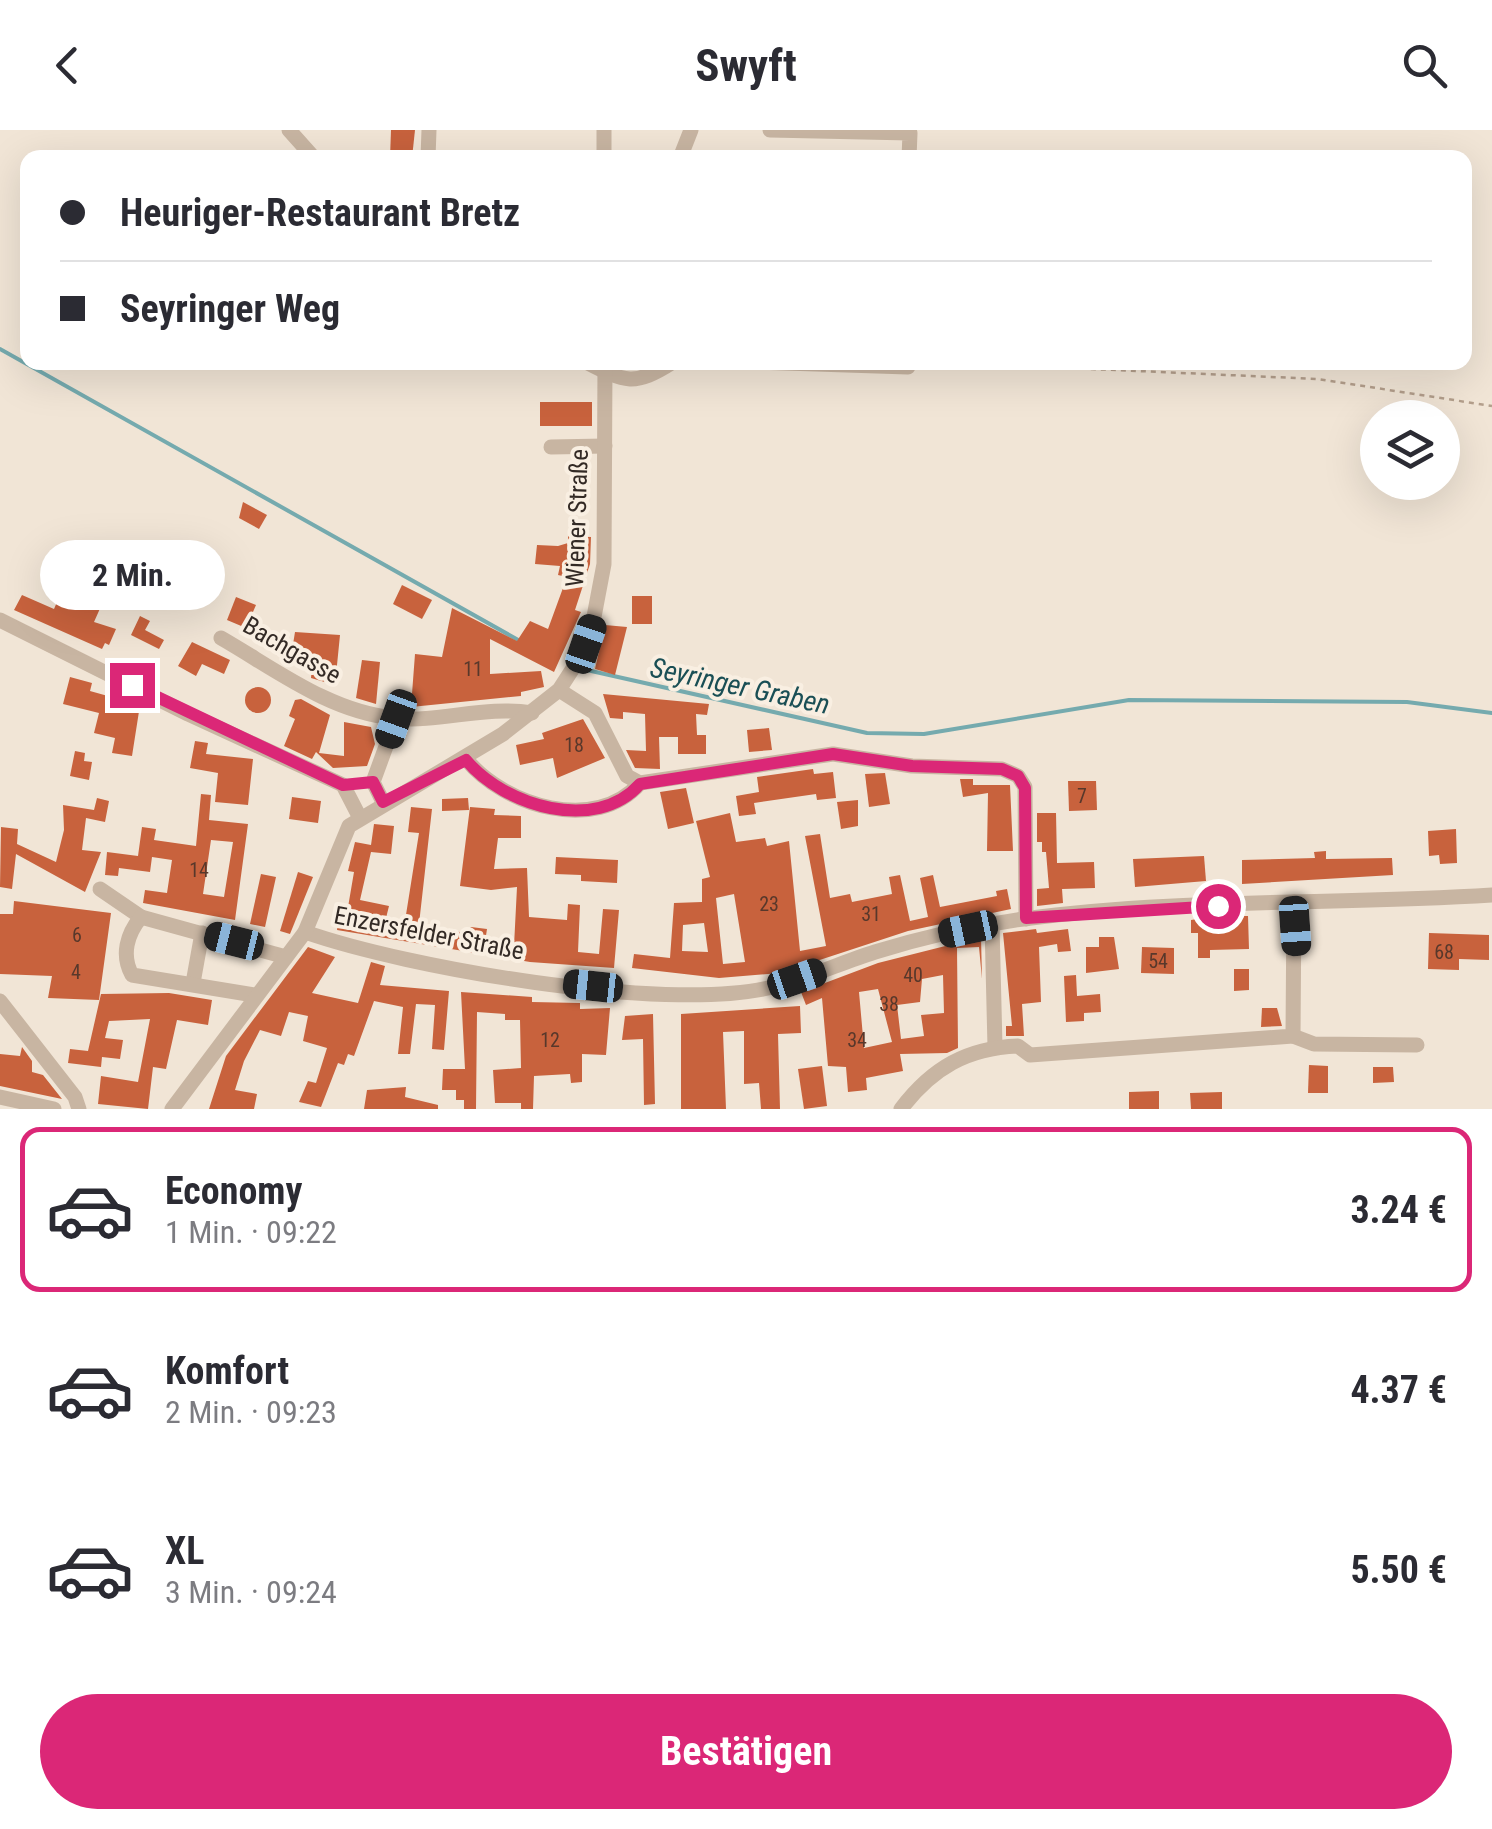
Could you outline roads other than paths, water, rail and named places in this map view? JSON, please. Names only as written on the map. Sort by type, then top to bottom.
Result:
[{"type":"street","points":[[289,130],[307,150]]},
{"type":"street","points":[[770,130],[910,133],[910,150]]},
{"type":"street","name":"Wiener Straße","points":[[172,1109],[304,932],[344,834],[359,816],[466,760],[532,713],[562,686],[579,659],[594,622],[604,564],[605,370]]},
{"type":"street","points":[[611,370],[630,380],[662,370]]},
{"type":"street","points":[[551,446],[605,446]]},
{"type":"street","points":[[0,620],[343,785],[373,782]]},
{"type":"street","name":"Bachgasse","points":[[222,638],[337,705],[396,719]]},
{"type":"street","points":[[562,686],[595,713],[627,776],[640,784]]},
{"type":"street","points":[[383,802],[373,782],[396,719],[504,708],[532,713]]},
{"type":"street","points":[[466,760],[485,782],[498,790],[570,813],[625,801],[640,784],[833,754],[912,766],[1002,769],[1018,776],[1025,788],[1026,918]]},
{"type":"street","points":[[343,785],[359,816]]},
{"type":"street","points":[[100,890],[141,916],[286,957]]},
{"type":"street","name":"Enzersfelder Straße","points":[[304,932],[428,963],[560,983],[704,994],[770,988],[878,951],[1026,918],[1492,895]]},
{"type":"street","points":[[1293,1036],[1294,902]]},
{"type":"street","points":[[141,916],[130,930],[125,962],[132,975],[254,995]]},
{"type":"street","points":[[992,924],[996,1047]]},
{"type":"street","points":[[193,983],[202,933]]},
{"type":"street","points":[[0,1001],[74,1096],[79,1109]]},
{"type":"street","points":[[902,1109],[934,1072],[957,1058],[996,1047],[1018,1046],[1030,1056],[1293,1036],[1314,1044],[1417,1045]]},
{"type":"street","points":[[0,1097],[54,1109]]},
{"type":"waterway","name":"Seyringer Graben","points":[[0,349],[20,360]]},
{"type":"waterway","name":"Seyringer Graben","points":[[37,370],[520,641]]},
{"type":"waterway","name":"Seyringer Graben","points":[[578,668],[867,733],[924,734],[1129,700],[1407,702],[1492,713]]}]
